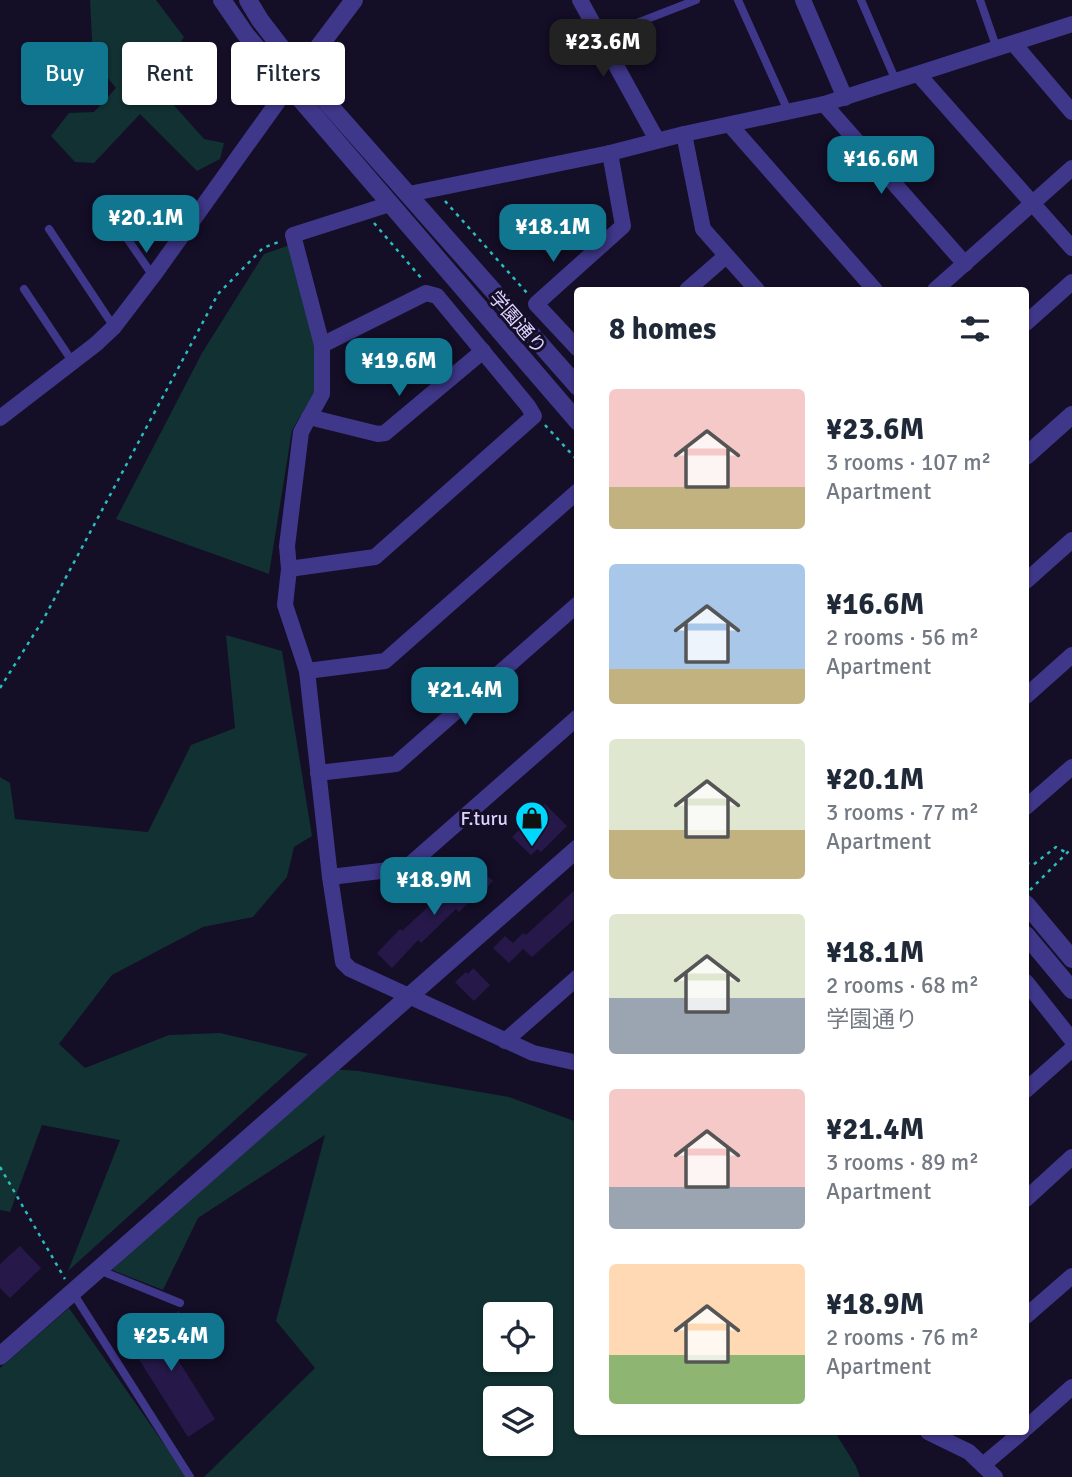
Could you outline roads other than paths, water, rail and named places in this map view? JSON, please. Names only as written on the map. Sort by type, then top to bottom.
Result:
[{"type":"street","points":[[222,0],[254,42]]},
{"type":"street","points":[[248,0],[273,42]]},
{"type":"street","points":[[322,42],[354,0]]},
{"type":"street","points":[[580,0],[657,140]]},
{"type":"street","points":[[803,0],[845,98]]},
{"type":"street","points":[[409,194],[789,113],[845,98],[1072,24]]},
{"type":"street","points":[[1014,44],[1072,112]]},
{"type":"street","points":[[918,74],[1072,247]]},
{"type":"street","points":[[824,104],[965,264]]},
{"type":"street","points":[[0,418],[114,327],[275,105]]},
{"type":"street","name":"学園通り","points":[[314,105],[390,204],[574,417]]},
{"type":"street","name":"学園通り","points":[[320,105],[409,194],[574,382]]},
{"type":"street","points":[[730,125],[872,287]]},
{"type":"street","points":[[684,134],[703,229],[754,287]]},
{"type":"street","points":[[574,345],[536,304],[623,226],[610,153]]},
{"type":"street","points":[[938,287],[1072,168]]},
{"type":"street","points":[[390,204],[293,235],[322,345],[322,394],[301,432],[287,546],[289,569],[285,606],[307,671],[330,877],[343,962],[350,969],[505,1041],[533,1053],[574,1062]]},
{"type":"street","points":[[690,287],[726,256]]},
{"type":"street","points":[[1029,320],[1072,282]]},
{"type":"street","points":[[289,569],[375,557],[534,416],[483,351],[432,293],[426,293],[322,345]]},
{"type":"street","points":[[309,417],[378,435],[385,433],[483,351]]},
{"type":"street","points":[[1029,453],[1072,415]]},
{"type":"street","points":[[307,671],[385,661],[574,495]]},
{"type":"street","points":[[1029,578],[1072,540]]},
{"type":"street","points":[[318,773],[396,764],[574,608]]},
{"type":"street","points":[[1029,693],[1072,655]]},
{"type":"street","points":[[330,877],[406,868],[574,721]]},
{"type":"street","points":[[1029,804],[1072,766]]},
{"type":"street","points":[[0,1356],[574,851]]},
{"type":"street","points":[[1029,908],[1072,959]]},
{"type":"street","points":[[1029,939],[1072,990]]},
{"type":"street","points":[[505,1041],[574,981]]},
{"type":"street","points":[[1029,986],[1072,1040]]},
{"type":"street","points":[[1029,1087],[1072,1049]]},
{"type":"street","points":[[1029,1196],[1072,1157]]},
{"type":"street","points":[[1029,1313],[1072,1276]]},
{"type":"street","points":[[1029,1426],[1072,1387]]},
{"type":"street","points":[[934,1435],[969,1452],[989,1471],[1020,1435]]},
{"type":"lane","points":[[667,0],[673,11]]},
{"type":"lane","points":[[601,37],[696,0]]},
{"type":"lane","points":[[738,0],[789,113]]},
{"type":"lane","points":[[860,0],[896,81]]},
{"type":"lane","points":[[980,0],[998,49]]},
{"type":"lane","points":[[113,225],[120,228],[153,276]]},
{"type":"lane","points":[[49,229],[114,327]]},
{"type":"lane","points":[[24,289],[72,361]]},
{"type":"lane","points":[[99,1270],[180,1303]]},
{"type":"lane","points":[[73,1293],[190,1477]]},
{"type":"place","name":"F.turu","points":[[532,848]]}]
